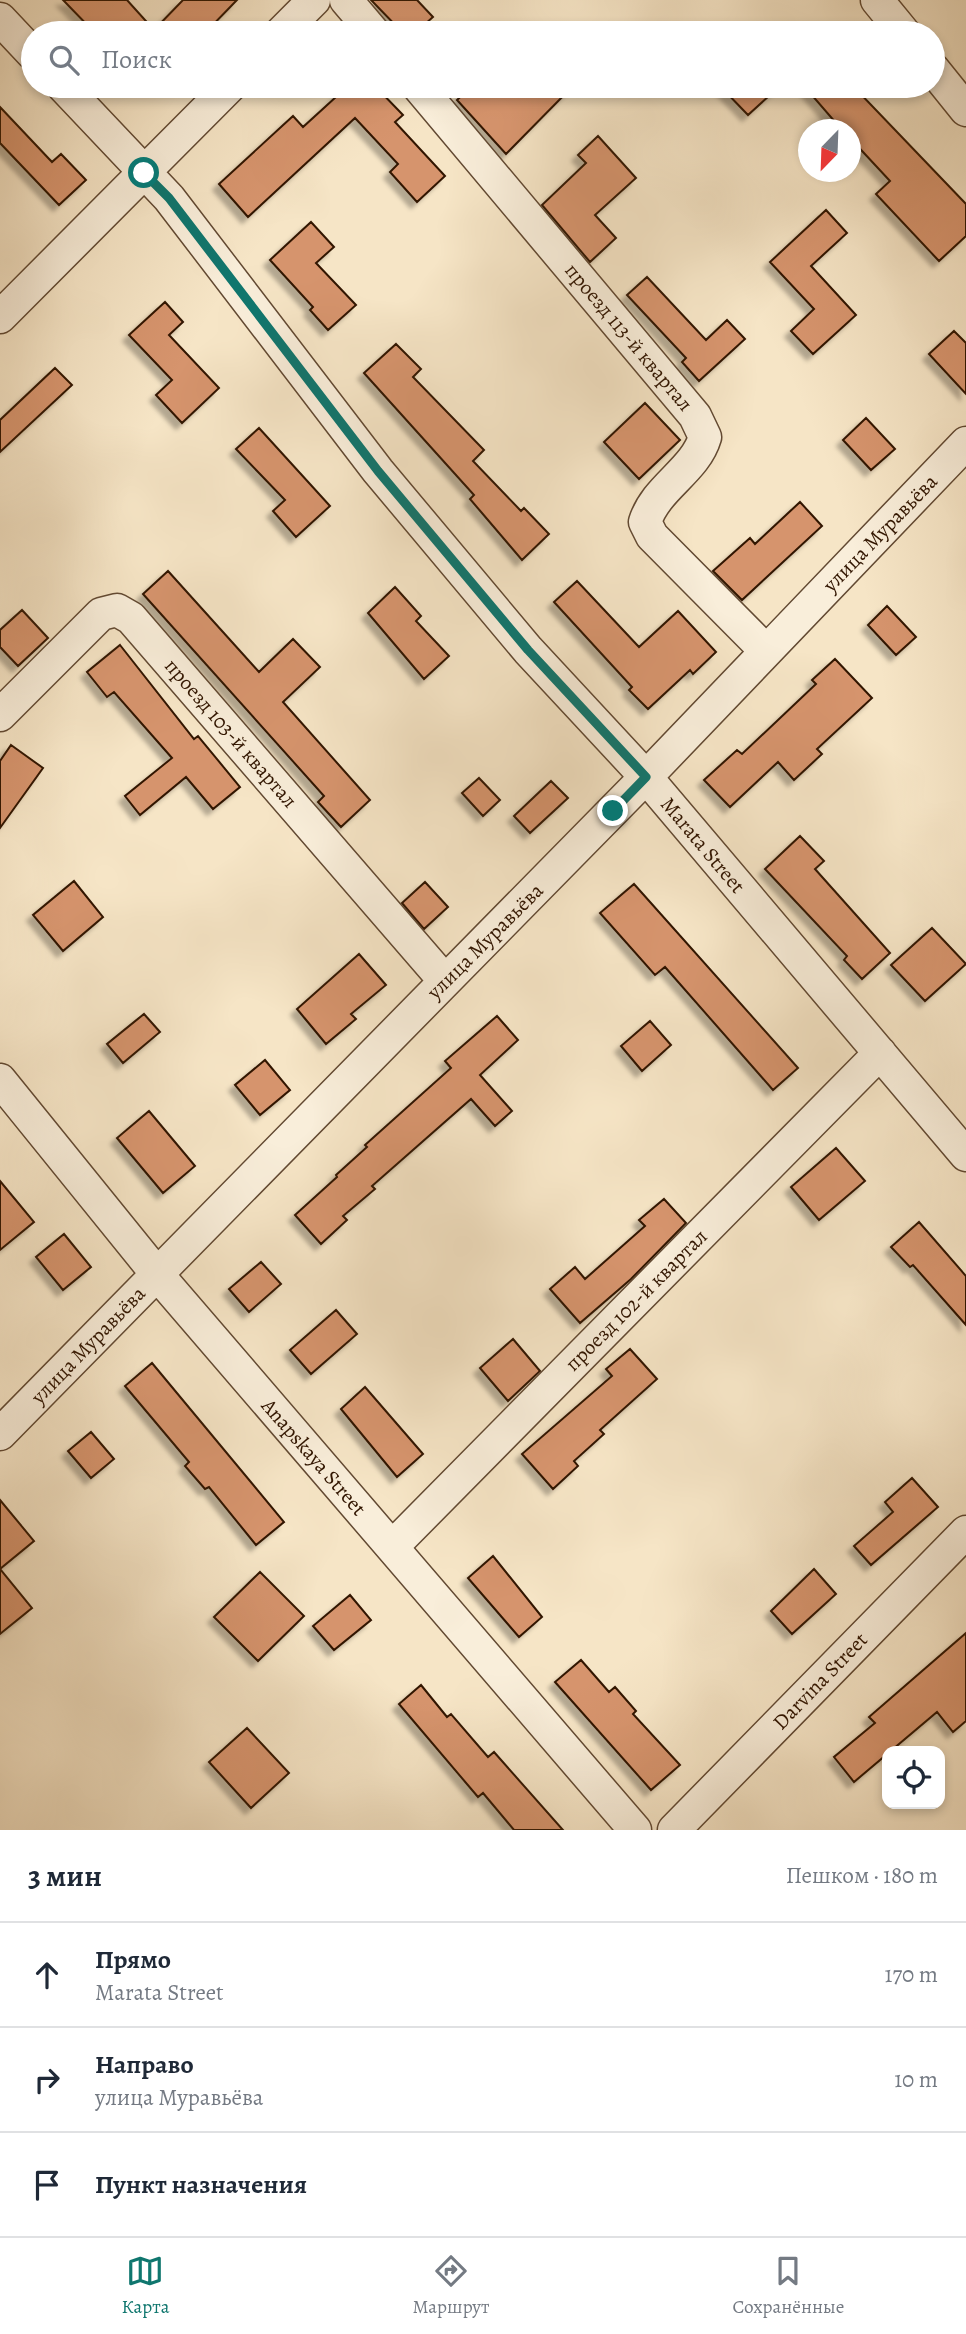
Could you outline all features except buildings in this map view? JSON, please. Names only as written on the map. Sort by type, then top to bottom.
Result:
[{"type":"street","points":[[293,21],[314,0]]},
{"type":"street","points":[[346,0],[364,21]]},
{"type":"street","points":[[877,0],[894,21]]},
{"type":"street","points":[[0,19],[21,41]]},
{"type":"street","points":[[945,84],[966,110]]},
{"type":"street","name":"Marata Street","points":[[74,98],[169,198],[378,471],[528,650],[646,777],[880,1053],[961,1138]]},
{"type":"street","points":[[0,317],[218,98]]},
{"type":"street","name":"проезд 113-й квартал","points":[[428,98],[695,416],[705,437],[701,452],[650,505],[645,522],[652,536],[766,651]]},
{"type":"street","name":"улица Муравьёва","points":[[0,1434],[646,777],[966,443]]},
{"type":"street","name":"проезд 103-й квартал","points":[[0,715],[101,614],[117,610],[124,614],[140,628],[445,981]]},
{"type":"street","name":"проезд 102-й квартал","points":[[392,1547],[880,1053]]},
{"type":"street","name":"Anapskaya Street","points":[[0,1080],[157,1274],[635,1830]]},
{"type":"street","name":"Darvina Street","points":[[674,1830],[966,1532]]},
{"type":"route","points":[[144,173],[169,198],[378,471],[528,650],[646,777],[613,811]]}]
